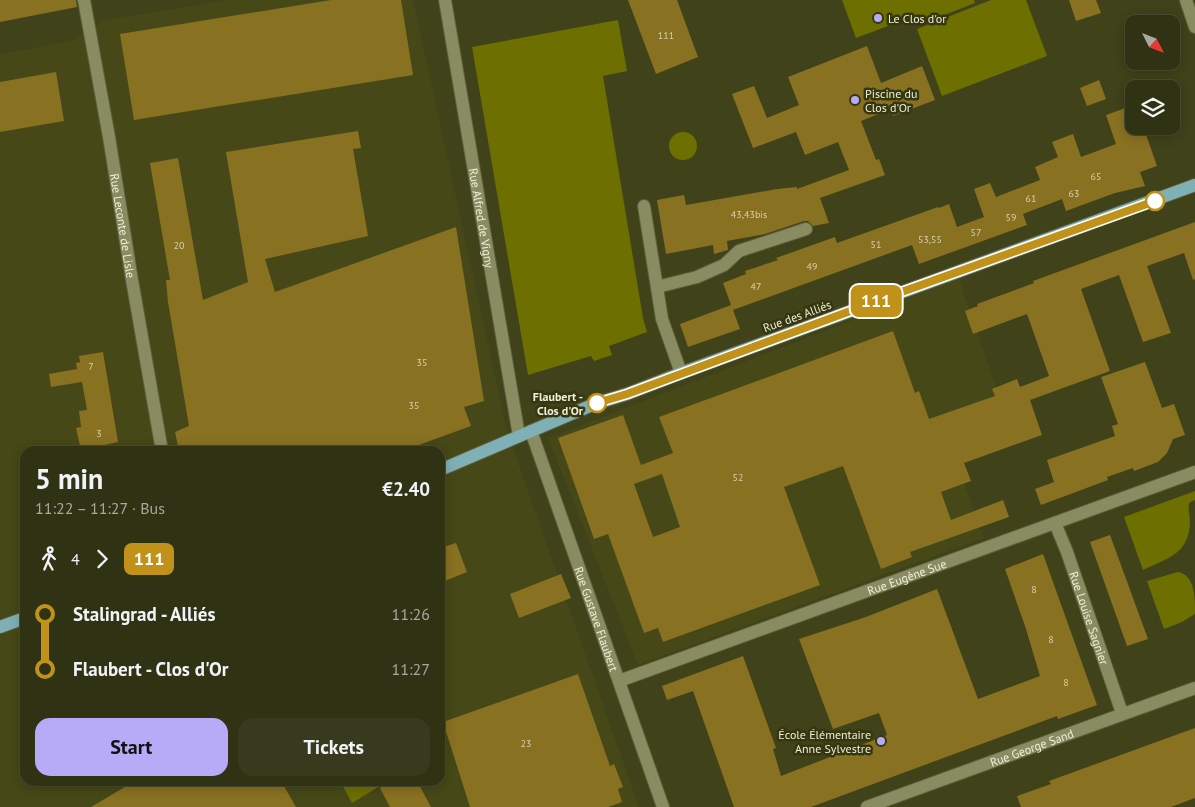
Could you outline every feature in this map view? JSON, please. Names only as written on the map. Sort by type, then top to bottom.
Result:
[{"type":"main road","name":"Rue des Alliés","points":[[445,468],[597,403],[627,394],[1195,185]]},
{"type":"main road","points":[[0,627],[20,620]]},
{"type":"street","name":"Rue Leconte de Lisle","points":[[84,0],[161,446]]},
{"type":"street","name":"Rue Alfred de Vigny","points":[[444,0],[525,433]]},
{"type":"street","points":[[1186,0],[1195,27]]},
{"type":"street","points":[[644,206],[662,319],[681,373]]},
{"type":"street","points":[[657,287],[697,277],[724,265],[739,251],[806,229]]},
{"type":"street","name":"Rue Gustave Flaubert","points":[[525,433],[619,681],[663,807]]},
{"type":"street","name":"Rue Eugène Sue","points":[[619,681],[1195,472]]},
{"type":"street","name":"Rue Louise Sagnier","points":[[1055,523],[1067,552],[1122,713]]},
{"type":"street","name":"Rue George Sand","points":[[867,807],[1195,688]]},
{"type":"shaded area","points":[[230,0],[413,0],[507,431],[639,807],[0,807],[0,54],[71,41],[104,20]]},
{"type":"shaded area","name":"Le Clos d'or","points":[[842,0],[974,0],[975,3],[924,23],[920,14],[856,38]]},
{"type":"shaded area","points":[[991,0],[1026,0],[1047,56],[942,96],[917,29]]},
{"type":"shaded area","points":[[618,20],[627,71],[603,76],[643,318],[647,332],[609,346],[612,355],[594,361],[591,356],[528,375],[472,47]]},
{"type":"shaded area","points":[[683,132],[693,136],[697,146],[693,156],[683,160],[673,156],[669,146],[673,136]]},
{"type":"shaded area","points":[[959,279],[999,396],[940,415],[984,538],[638,665],[548,438]]},
{"type":"shaded area","points":[[1195,491],[1195,500],[1189,504],[1190,522],[1186,541],[1176,554],[1143,570],[1124,517]]},
{"type":"shaded area","points":[[1178,572],[1188,577],[1191,582],[1195,614],[1182,622],[1164,629],[1147,581]]},
{"type":"shaded area","points":[[343,786],[380,786],[352,803]]},
{"type":"building","points":[[0,0],[76,0],[77,7],[0,22]]},
{"type":"building","points":[[331,0],[401,0],[413,75],[134,120],[120,34]]},
{"type":"building","points":[[628,0],[677,0],[698,57],[656,74]]},
{"type":"building","points":[[1069,0],[1096,0],[1101,13],[1076,21]]},
{"type":"building","points":[[867,46],[881,83],[922,66],[935,100],[893,116],[891,109],[861,121],[876,160],[879,159],[885,175],[820,198],[829,223],[813,226],[808,221],[804,221],[765,234],[727,241],[728,250],[714,254],[713,245],[666,254],[657,200],[684,195],[686,205],[777,189],[797,187],[797,189],[849,170],[838,142],[805,155],[796,132],[753,148],[732,94],[754,86],[767,118],[799,105],[788,77]]},
{"type":"building","points":[[56,72],[64,121],[0,132],[0,82]]},
{"type":"building","points":[[1099,80],[1106,99],[1087,106],[1080,88]]},
{"type":"building","points":[[1125,108],[1125,135],[1146,135],[1157,166],[1140,172],[1145,186],[1115,193],[1066,211],[1062,199],[1023,214],[1027,225],[919,264],[912,245],[733,310],[740,329],[688,347],[680,324],[731,305],[723,283],[746,274],[745,271],[778,260],[776,258],[835,237],[837,243],[949,204],[957,227],[984,217],[974,189],[990,183],[996,197],[1040,180],[1035,167],[1058,157],[1052,142],[1073,134],[1081,157],[1116,144],[1106,115]]},
{"type":"building","points":[[358,131],[361,148],[353,149],[368,236],[265,259],[275,292],[456,227],[484,401],[464,407],[471,426],[416,446],[178,446],[175,432],[189,426],[168,302],[166,280],[170,280],[150,163],[178,158],[203,300],[248,282],[226,152]]},
{"type":"building","points":[[1195,222],[1195,279],[1193,280],[1184,253],[1147,266],[1171,333],[1143,342],[1119,275],[1081,289],[1110,371],[1030,400],[1042,435],[964,463],[971,481],[941,492],[951,520],[1003,500],[1009,517],[910,552],[912,557],[881,569],[843,466],[784,487],[820,585],[663,642],[658,628],[644,633],[608,534],[594,539],[558,438],[623,415],[641,465],[673,453],[659,417],[893,331],[915,393],[919,391],[929,419],[995,396],[992,389],[1017,379],[1020,387],[1049,376],[1027,314],[973,334],[965,311],[978,306],[977,304],[1034,283],[1033,281]],"holes":[[[662,474],[680,527],[653,537],[634,484]]]},
{"type":"building","points":[[103,352],[118,442],[100,446],[80,446],[76,428],[81,427],[79,411],[87,410],[82,382],[51,387],[49,374],[77,369],[76,363],[80,362],[79,356]]},
{"type":"building","points":[[1145,362],[1162,408],[1174,404],[1185,435],[1173,439],[1167,453],[1158,462],[1134,471],[1133,468],[1107,477],[1108,480],[1041,505],[1035,489],[1054,482],[1047,460],[1115,436],[1112,426],[1118,424],[1101,377]]},
{"type":"building","points":[[1110,535],[1148,639],[1127,646],[1090,542]]},
{"type":"building","points":[[456,543],[467,572],[445,581],[445,546]]},
{"type":"building","points":[[1043,554],[1097,705],[1058,719],[1057,716],[811,807],[734,807],[693,691],[667,700],[662,686],[743,656],[776,748],[773,749],[781,776],[887,735],[879,713],[833,729],[799,639],[866,617],[937,589],[978,699],[1040,676],[1005,569]]},
{"type":"building","points":[[561,574],[571,598],[519,618],[510,594]]},
{"type":"building","points":[[578,674],[610,766],[614,764],[623,787],[618,789],[622,802],[608,807],[470,807],[445,728],[445,721]]},
{"type":"building","points":[[1195,728],[1195,798],[1171,807],[1021,807],[1017,796],[1051,784],[1049,781]]},
{"type":"building","points":[[127,786],[284,786],[296,807],[91,807]]},
{"type":"building","points":[[384,786],[420,786],[431,807],[390,807],[380,788]]},
{"type":"bus line","name":"111","points":[[597,403],[627,394],[896,294],[1155,201]]},
{"type":"place","name":"Le Clos d'or","points":[[878,18]]},
{"type":"place","name":"Piscine du Clos d'Or","points":[[855,100]]},
{"type":"place","name":"Flaubert - Clos d'Or","points":[[597,403]]},
{"type":"place","name":"École Élémentaire Anne Sylvestre","points":[[881,741]]}]
